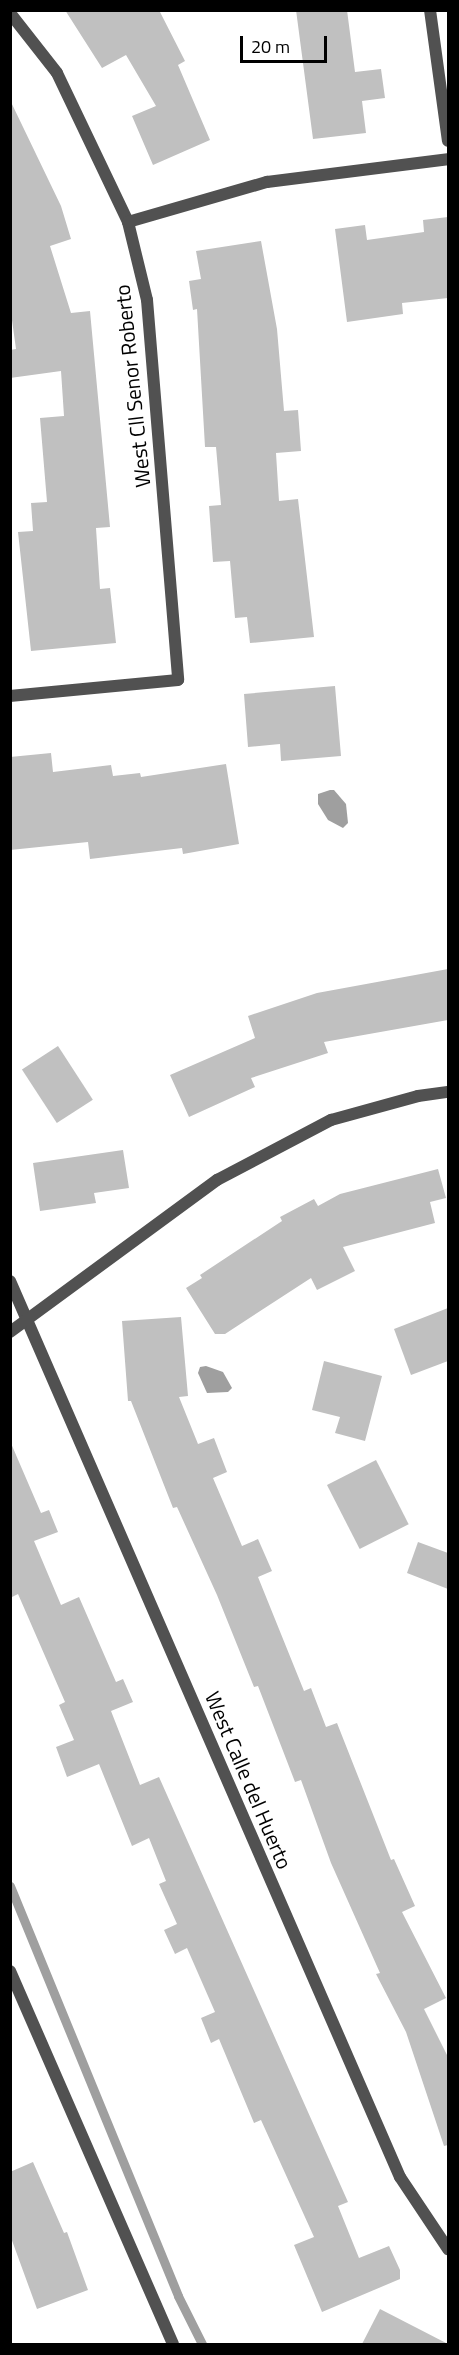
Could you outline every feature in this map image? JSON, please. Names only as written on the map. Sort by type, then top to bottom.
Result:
[{"type":"street","points":[[430,10],[448,141]]},
{"type":"street","name":"West Cll Senor Roberto","points":[[10,13],[57,73],[128,222],[147,300],[178,680],[10,696]]},
{"type":"street","points":[[128,222],[267,182],[448,159]]},
{"type":"street","points":[[10,1332],[217,1180],[331,1120],[418,1096],[448,1092]]},
{"type":"street","name":"West Calle del Huerto","points":[[10,1281],[400,2177],[448,2249]]},
{"type":"street","points":[[10,1971],[173,2344]]},
{"type":"shaded area","points":[[334,790],[346,804],[348,823],[343,828],[328,820],[318,804],[318,794]]},
{"type":"shaded area","points":[[206,1366],[223,1372],[232,1388],[228,1392],[207,1393],[198,1373],[200,1367]]},
{"type":"building","points":[[65,10],[159,10],[185,61],[178,65],[210,140],[153,165],[132,116],[156,106],[126,55],[102,68]]},
{"type":"building","points":[[296,10],[347,10],[355,72],[381,69],[385,98],[362,101],[366,133],[313,139]]},
{"type":"building","points":[[10,100],[61,206],[71,239],[50,246],[71,313],[90,311],[110,527],[96,528],[100,589],[110,588],[116,643],[31,651],[18,532],[33,531],[31,503],[47,502],[40,418],[64,416],[61,371],[10,378],[10,350],[16,349],[10,306]]},
{"type":"building","points":[[448,217],[448,298],[402,303],[403,314],[347,322],[335,229],[365,225],[367,240],[424,232],[423,220]]},
{"type":"building","points":[[261,241],[277,329],[284,411],[298,410],[301,451],[276,453],[279,501],[298,499],[314,637],[250,643],[247,617],[235,618],[230,561],[213,562],[209,506],[221,505],[216,447],[205,447],[197,309],[193,310],[189,281],[201,279],[196,251]]},
{"type":"building","points":[[335,686],[341,756],[281,761],[280,744],[248,747],[244,694]]},
{"type":"building","points":[[51,753],[53,772],[111,765],[113,776],[140,773],[141,777],[226,764],[239,844],[183,854],[182,848],[90,859],[88,842],[10,850],[10,757]]},
{"type":"building","points":[[448,969],[448,1020],[324,1042],[328,1053],[251,1078],[255,1087],[189,1117],[170,1075],[255,1038],[248,1016],[317,993]]},
{"type":"building","points":[[58,1046],[93,1100],[57,1123],[22,1069]]},
{"type":"building","points":[[123,1150],[129,1188],[94,1193],[96,1203],[40,1211],[33,1163]]},
{"type":"building","points":[[438,1169],[446,1198],[430,1202],[435,1223],[343,1247],[355,1271],[317,1290],[311,1278],[225,1334],[215,1334],[186,1288],[202,1278],[200,1275],[282,1221],[280,1217],[314,1199],[318,1206],[340,1194]]},
{"type":"building","points":[[448,1308],[448,1361],[411,1375],[394,1329]]},
{"type":"building","points":[[181,1317],[188,1396],[179,1397],[198,1444],[214,1438],[227,1472],[213,1478],[242,1546],[258,1539],[272,1571],[258,1577],[304,1691],[311,1688],[326,1727],[337,1723],[391,1860],[394,1859],[415,1906],[402,1912],[446,1998],[424,2009],[448,2057],[448,2145],[444,2146],[406,2032],[376,1974],[380,1973],[331,1863],[301,1780],[295,1782],[258,1686],[254,1687],[217,1595],[177,1507],[173,1508],[131,1401],[128,1401],[122,1321]]},
{"type":"building","points":[[324,1361],[382,1376],[365,1441],[335,1433],[340,1417],[312,1410]]},
{"type":"building","points":[[10,1441],[41,1513],[49,1510],[58,1532],[34,1541],[61,1605],[79,1597],[116,1682],[123,1679],[133,1702],[111,1711],[140,1785],[159,1777],[348,2202],[338,2206],[359,2258],[389,2246],[400,2270],[400,2279],[322,2312],[294,2245],[314,2237],[261,2120],[254,2123],[219,2039],[211,2043],[201,2018],[215,2012],[187,1948],[175,1954],[164,1930],[177,1924],[159,1884],[166,1881],[149,1838],[132,1846],[99,1764],[67,1777],[56,1747],[74,1740],[59,1705],[65,1702],[18,1594],[10,1598]]},
{"type":"building","points":[[376,1460],[409,1524],[360,1549],[327,1485]]},
{"type":"building","points":[[418,1542],[448,1553],[448,1589],[407,1573]]},
{"type":"building","points":[[33,2162],[64,2233],[67,2232],[88,2290],[37,2309],[10,2235],[10,2172]]},
{"type":"building","points":[[380,2309],[448,2344],[362,2344]]},
{"type":"waterway","points":[[10,1886],[178,2296],[202,2344]]}]
